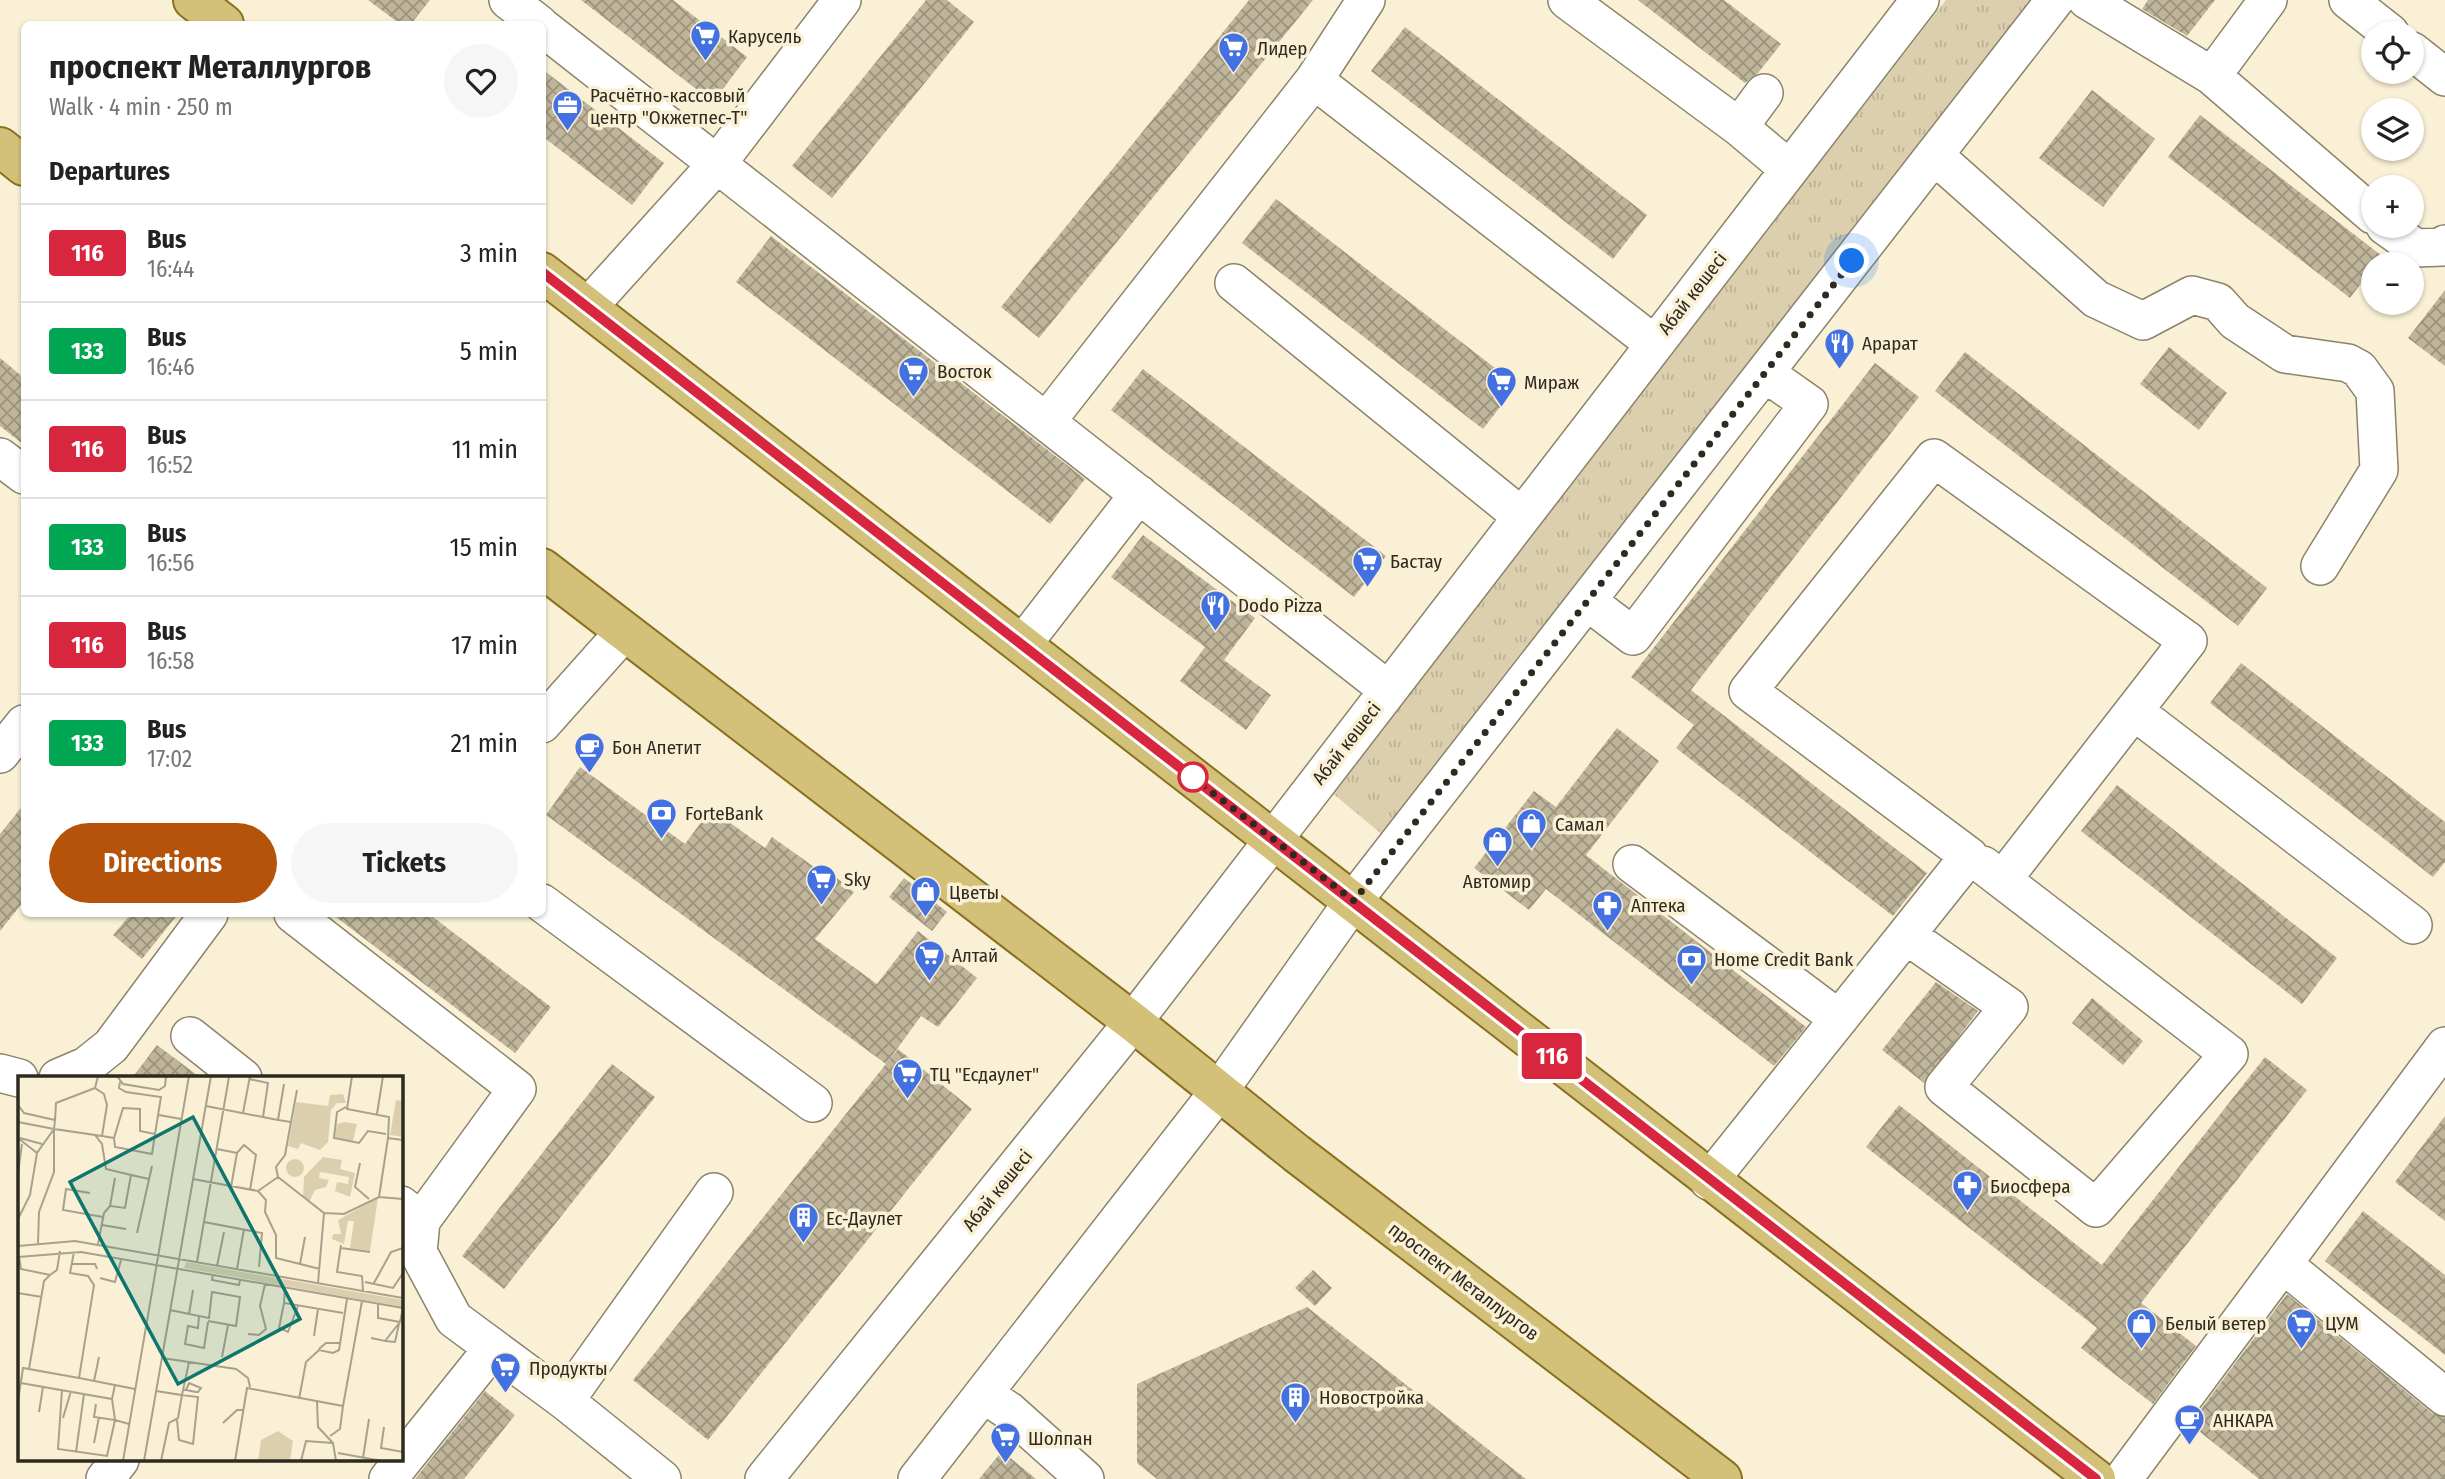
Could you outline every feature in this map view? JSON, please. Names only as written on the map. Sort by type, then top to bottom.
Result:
[{"type":"main road","points":[[193,0],[221,21]]},
{"type":"main road","points":[[0,147],[21,164]]},
{"type":"main road","points":[[546,275],[2096,1479]]},
{"type":"main road","name":"проспект Металлургов","points":[[546,571],[1723,1479]]},
{"type":"street","points":[[508,0],[535,21]]},
{"type":"street","points":[[588,307],[717,164],[842,0]]},
{"type":"street","points":[[1046,422],[1314,80],[1366,0]]},
{"type":"street","points":[[1567,0],[1739,127],[1789,169]]},
{"type":"street","name":"Абай көшесі","points":[[764,1479],[1133,1022],[1653,343],[1920,0]]},
{"type":"street","points":[[918,1479],[1219,1091],[1354,901],[2055,0]]},
{"type":"street","points":[[2087,0],[2212,76],[2361,205]]},
{"type":"street","points":[[2212,76],[2269,0]]},
{"type":"street","points":[[2348,0],[2375,21]]},
{"type":"street","points":[[546,30],[1387,689]]},
{"type":"street","points":[[2424,60],[2445,77]]},
{"type":"street","points":[[1314,80],[1653,343]]},
{"type":"street","points":[[1739,127],[1764,93]]},
{"type":"street","points":[[1934,155],[2096,299],[2116,310],[2143,321],[2192,295],[2218,302],[2235,321],[2285,354],[2348,363],[2359,369],[2375,391],[2379,470],[2320,565]]},
{"type":"street","points":[[2402,238],[2416,248],[2442,247],[2445,244]]},
{"type":"street","points":[[1234,283],[1521,516]]},
{"type":"street","points":[[1587,601],[1633,636],[1809,404],[1765,373]]},
{"type":"street","points":[[0,457],[21,473]]},
{"type":"street","points":[[1906,935],[2009,1007],[1944,1087],[2095,1208],[2229,1054],[2003,879],[1748,691],[1934,458],[2188,641],[2003,879]]},
{"type":"street","points":[[1022,645],[1139,494]]},
{"type":"street","points":[[546,720],[624,632]]},
{"type":"street","points":[[2134,710],[2413,925]]},
{"type":"street","points":[[0,754],[21,728]]},
{"type":"street","points":[[1709,1181],[1969,856]]},
{"type":"street","points":[[1632,864],[1839,1019]]},
{"type":"street","points":[[546,905],[813,1103]]},
{"type":"street","points":[[63,1076],[86,1066],[111,1046],[207,917]]},
{"type":"street","points":[[297,917],[517,1089],[411,1213],[418,1252],[454,1318],[565,1401],[662,1479]]},
{"type":"street","points":[[190,1036],[240,1076]]},
{"type":"street","points":[[2123,1479],[2445,1046]]},
{"type":"street","points":[[0,1073],[18,1078]]},
{"type":"street","points":[[565,1401],[715,1192]]},
{"type":"street","points":[[2283,1264],[2445,1397]]},
{"type":"street","points":[[402,1462],[493,1348]]},
{"type":"street","points":[[985,1395],[1009,1411],[1085,1479]]},
{"type":"street","points":[[105,1479],[118,1462]]},
{"type":"street","points":[[388,1479],[402,1462]]},
{"type":"green space","points":[[1946,0],[2036,0],[1384,836],[1331,792]]},
{"type":"building","points":[[368,0],[430,0],[413,21],[396,21]]},
{"type":"building","points":[[581,0],[673,0],[747,57],[713,102]]},
{"type":"building","points":[[926,0],[947,0],[974,22],[832,198],[792,166]]},
{"type":"building","points":[[1249,0],[1313,0],[1039,338],[1001,307]]},
{"type":"building","points":[[1638,0],[1724,0],[1781,44],[1758,73],[1745,83]]},
{"type":"building","points":[[2148,0],[2215,0],[2187,36],[2142,9]]},
{"type":"building","points":[[1405,27],[1647,215],[1613,259],[1371,71]]},
{"type":"building","points":[[546,72],[664,163],[632,205],[546,139]]},
{"type":"building","points":[[2092,90],[2155,139],[2103,207],[2039,158]]},
{"type":"building","points":[[2200,115],[2377,252],[2361,252],[2361,284],[2350,298],[2168,157]]},
{"type":"building","points":[[1276,199],[1517,385],[1483,429],[1242,243]]},
{"type":"building","points":[[771,236],[1085,479],[1050,524],[736,282]]},
{"type":"building","points":[[2445,290],[2445,366],[2408,338]]},
{"type":"building","points":[[2169,347],[2227,393],[2199,430],[2140,384]]},
{"type":"building","points":[[1965,352],[2267,588],[2238,626],[1935,391]]},
{"type":"building","points":[[0,358],[21,376],[21,443],[0,426]]},
{"type":"building","points":[[1875,363],[1919,397],[1691,690],[1927,873],[1893,916],[1676,748],[1694,725],[1631,677]]},
{"type":"building","points":[[1143,369],[1386,556],[1354,597],[1111,410]]},
{"type":"building","name":"Dodo Pizza","points":[[1143,535],[1255,618],[1224,660],[1271,695],[1246,730],[1180,681],[1205,647],[1111,577]]},
{"type":"building","points":[[2241,663],[2445,822],[2445,862],[2433,877],[2210,703]]},
{"type":"building","points":[[1617,728],[1659,761],[1586,855],[1806,1027],[1774,1066],[1546,889],[1529,910],[1474,868],[1534,791],[1556,807]]},
{"type":"building","points":[[580,767],[685,844],[711,809],[765,848],[772,837],[824,874],[827,870],[854,892],[815,939],[877,984],[918,931],[977,978],[938,1027],[921,1016],[886,1064],[546,815]]},
{"type":"building","points":[[2117,785],[2337,958],[2302,1004],[2081,831]]},
{"type":"building","points":[[21,808],[21,905],[0,931],[0,834]]},
{"type":"building","points":[[904,878],[947,912],[932,931],[889,897]]},
{"type":"building","points":[[128,917],[176,917],[142,959],[113,935]]},
{"type":"building","points":[[336,917],[433,917],[551,1007],[515,1053]]},
{"type":"building","points":[[1936,982],[1978,1011],[1924,1083],[1882,1050]]},
{"type":"building","points":[[2092,998],[2143,1041],[2123,1065],[2072,1023]]},
{"type":"building","points":[[157,1045],[198,1076],[134,1076]]},
{"type":"building","name":"Ес-Даулет","points":[[898,1049],[972,1109],[708,1440],[633,1380]]},
{"type":"building","points":[[2265,1057],[2307,1090],[2141,1303],[2196,1346],[2153,1404],[2081,1348],[2097,1328],[1866,1147],[1899,1105],[2102,1265]]},
{"type":"building","points":[[612,1064],[655,1097],[504,1289],[462,1256]]},
{"type":"building","points":[[2445,1116],[2445,1221],[2395,1182]]},
{"type":"building","points":[[2363,1211],[2445,1275],[2445,1355],[2325,1261]]},
{"type":"building","points":[[1313,1270],[1332,1288],[1315,1306],[1295,1288]]},
{"type":"building","name":"ЦУМ","points":[[2287,1294],[2432,1413],[2445,1417],[2445,1479],[2259,1479],[2190,1424]]},
{"type":"building","name":"Новостройка","points":[[1307,1307],[1526,1479],[1157,1479],[1137,1463],[1137,1384]]},
{"type":"building","points":[[485,1391],[515,1415],[464,1479],[415,1479]]},
{"type":"building","name":"Шолпан","points":[[1002,1451],[1036,1479],[979,1479]]},
{"type":"bus line","name":"116","points":[[546,275],[2096,1479]]},
{"type":"place","name":"Карусель","points":[[705,63]]},
{"type":"place","name":"Лидер","points":[[1234,75]]},
{"type":"place","name":"Расчётно-кассовый центр \"Окжетпес-Т\"","points":[[567,133]]},
{"type":"place","name":"Арарат","points":[[1839,370]]},
{"type":"place","name":"Восток","points":[[914,398]]},
{"type":"place","name":"Мираж","points":[[1501,409]]},
{"type":"place","name":"Бастау","points":[[1367,588]]},
{"type":"place","name":"Dodo Pizza","points":[[1215,632]]},
{"type":"place","name":"Бон Апетит","points":[[589,774]]},
{"type":"place","name":"ForteBank","points":[[662,840]]},
{"type":"place","name":"Самал","points":[[1532,851]]},
{"type":"place","name":"Автомир","points":[[1497,869]]},
{"type":"place","name":"Sky","points":[[821,906]]},
{"type":"place","name":"Цветы","points":[[926,919]]},
{"type":"place","name":"Аптека","points":[[1608,932]]},
{"type":"place","name":"Алтай","points":[[929,982]]},
{"type":"place","name":"Home Credit Bank","points":[[1691,986]]},
{"type":"place","name":"ТЦ \"Есдаулет\"","points":[[907,1101]]},
{"type":"place","name":"Биосфера","points":[[1967,1213]]},
{"type":"place","name":"Ес-Даулет","points":[[803,1245]]},
{"type":"place","name":"Белый ветер","points":[[2142,1350]]},
{"type":"place","name":"ЦУМ","points":[[2302,1350]]},
{"type":"place","name":"Продукты","points":[[506,1395]]},
{"type":"place","name":"Новостройка","points":[[1296,1424]]},
{"type":"place","name":"АНКАРА","points":[[2190,1447]]},
{"type":"place","name":"Шолпан","points":[[1005,1465]]},
{"type":"route","points":[[1193,777],[1188,774],[1354,901],[1852,261]]}]
